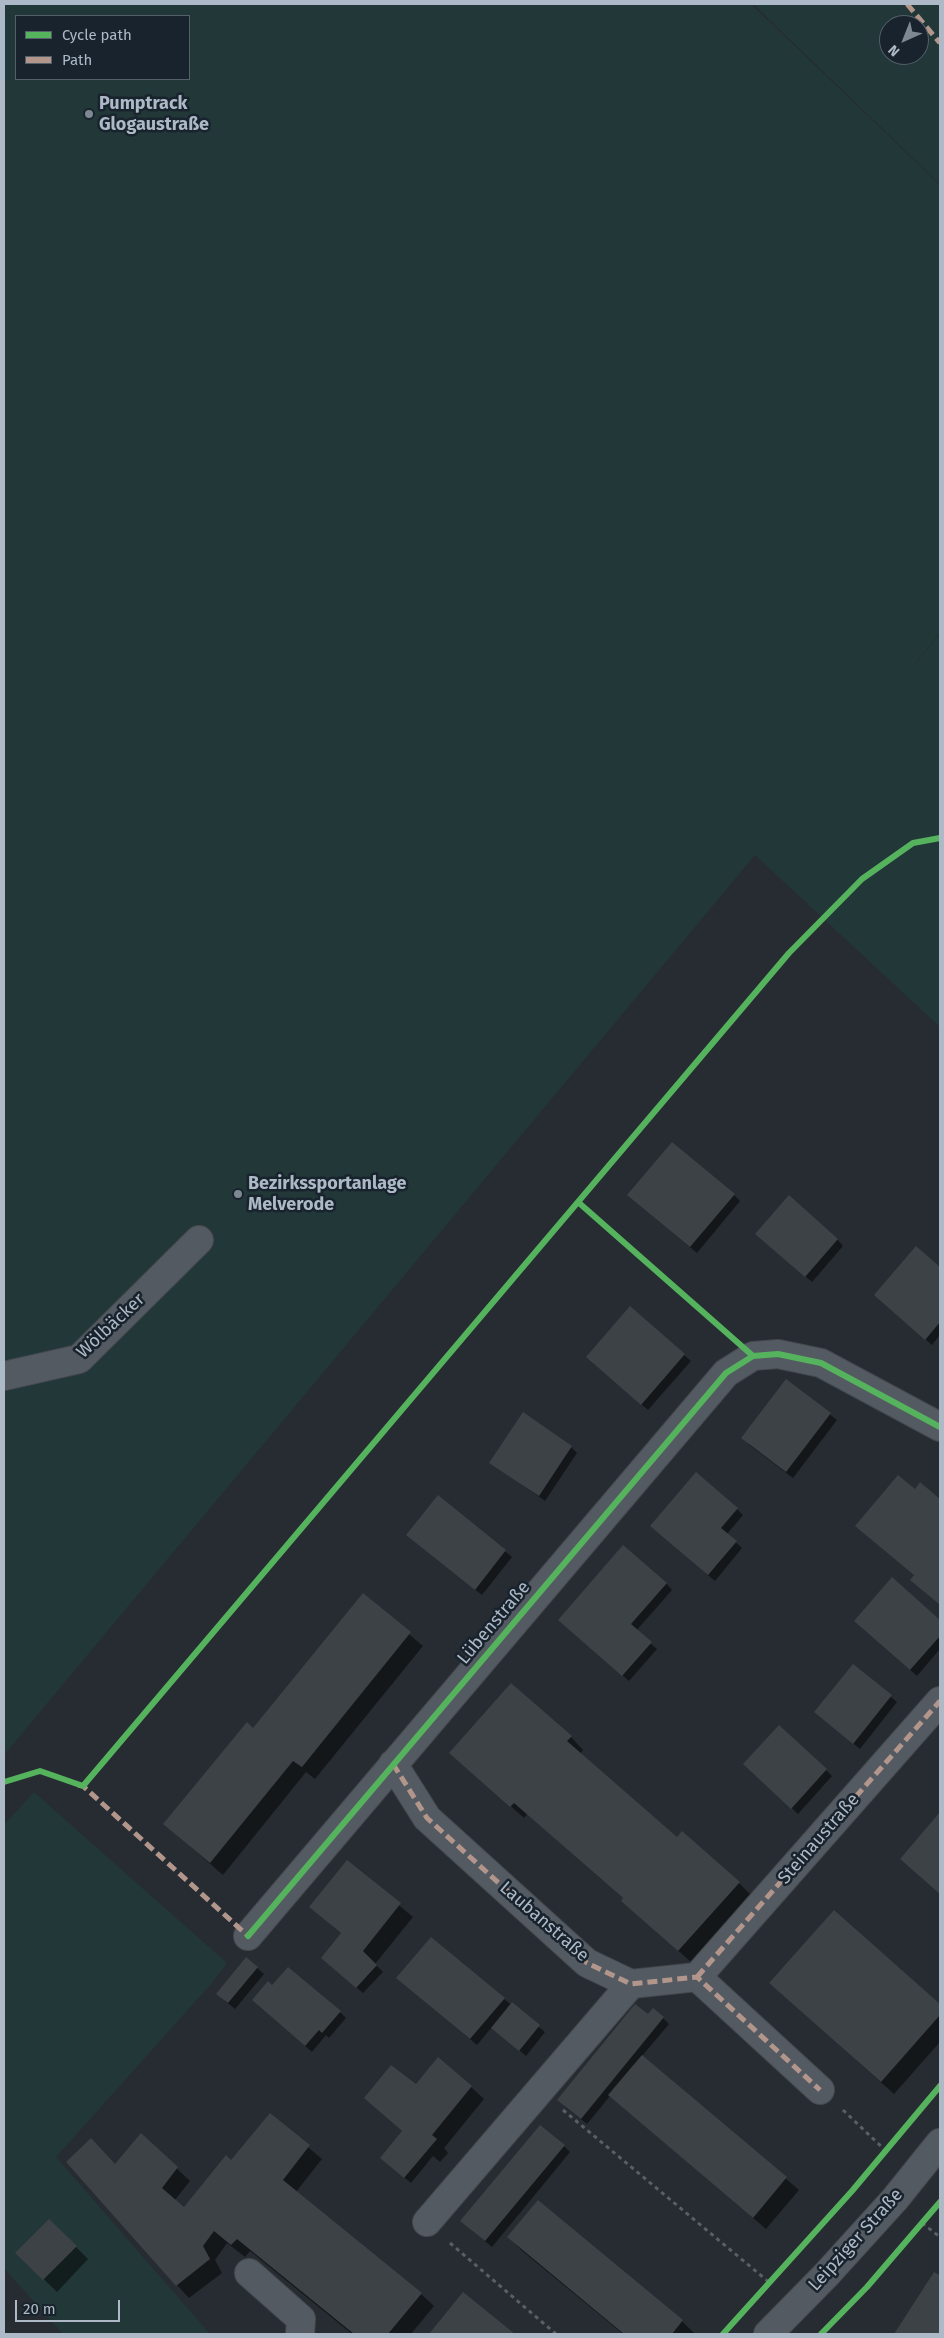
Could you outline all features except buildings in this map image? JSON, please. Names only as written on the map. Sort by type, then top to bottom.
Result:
[{"type":"street","name":"Wölbäcker","points":[[4,1376],[79,1359],[200,1240]]},
{"type":"street","name":"Lübenstraße","points":[[248,1936],[726,1373],[754,1356],[778,1354],[821,1363],[940,1427]]},
{"type":"street","name":"Steinaustraße","points":[[697,1977],[940,1701]]},
{"type":"street","name":"Laubanstraße","points":[[393,1764],[428,1818],[588,1963],[631,1984]]},
{"type":"street","points":[[428,2222],[631,1984],[697,1977],[820,2090]]},
{"type":"street","name":"Leipziger Straße","points":[[768,2334],[833,2268],[940,2143]]},
{"type":"street","points":[[248,2273],[301,2318],[300,2334]]},
{"type":"path","points":[[820,2090],[886,2151]]},
{"type":"path","points":[[540,2091],[770,2283]]},
{"type":"path","points":[[428,2222],[464,2256],[556,2334]]},
{"type":"path","points":[[922,2223],[940,2237]]},
{"type":"green space","name":"Bezirkssportanlage Melverode","points":[[4,4],[751,4],[940,185],[940,633],[900,682],[940,634],[940,1027],[755,855],[4,1755]]},
{"type":"green space","points":[[753,4],[940,4],[940,184]]},
{"type":"green space","points":[[34,1792],[227,1963],[211,1984],[56,2157],[210,2334],[63,2334],[4,2268],[4,1825]]},
{"type":"marked path","points":[[907,4],[940,43]]},
{"type":"marked path","points":[[697,1977],[940,1701]]},
{"type":"marked path","points":[[393,1764],[427,1818],[587,1963],[631,1984],[697,1977],[820,2090]]},
{"type":"marked path","points":[[78,1785],[83,1786],[248,1936],[251,1932]]},
{"type":"cycle path","points":[[4,1782],[40,1771],[83,1786],[789,953],[862,879],[913,843],[940,838]]},
{"type":"cycle path","points":[[578,1202],[753,1356]]},
{"type":"cycle path","points":[[248,1936],[726,1373],[753,1356],[778,1354],[821,1363],[940,1427]]},
{"type":"cycle path","points":[[723,2334],[852,2191],[940,2086]]},
{"type":"cycle path","points":[[821,2334],[867,2287],[940,2202]]},
{"type":"place","name":"Pumptrack Glogaustraße","points":[[89,114]]},
{"type":"place","name":"Bezirkssportanlage Melverode","points":[[238,1194]]}]
